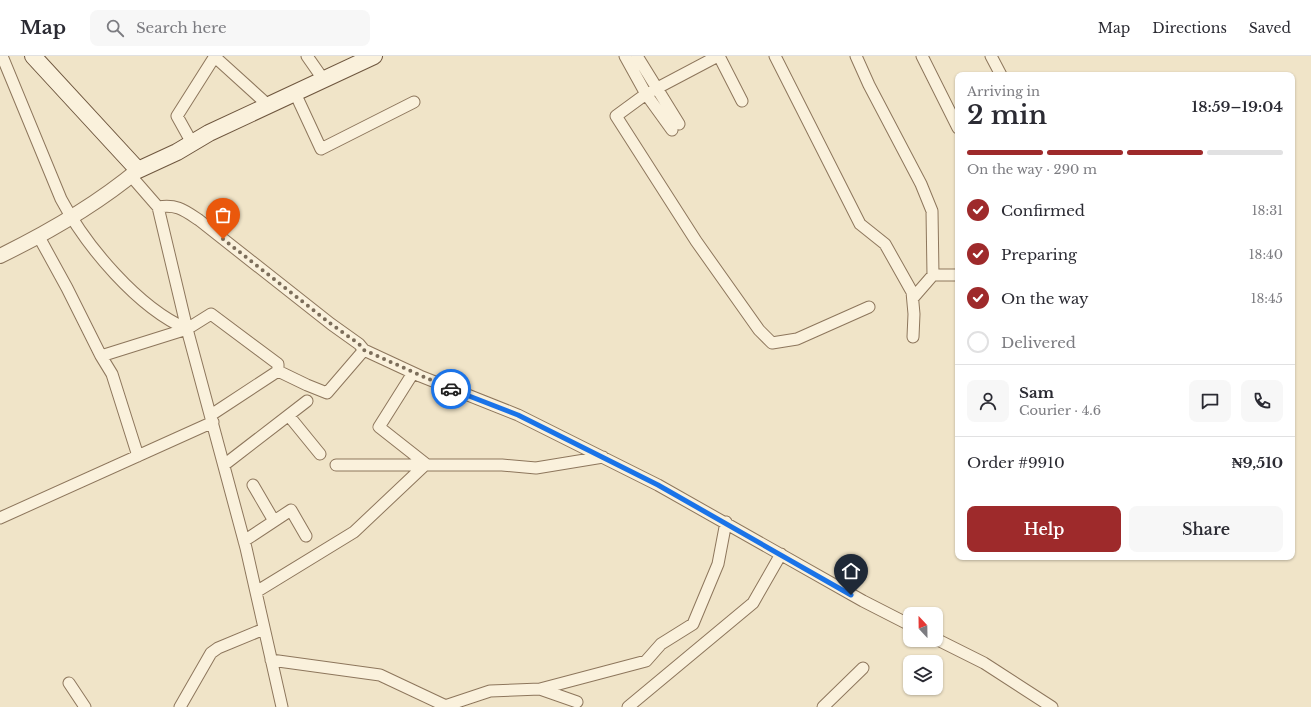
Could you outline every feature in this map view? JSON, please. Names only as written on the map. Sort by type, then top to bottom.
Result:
[{"type":"main road","points":[[33,56],[135,173],[268,105],[323,80],[354,60],[374,56]]},
{"type":"street","points":[[2,56],[61,199],[71,217],[111,269],[132,291],[175,324],[187,329]]},
{"type":"street","points":[[192,143],[177,116],[215,56],[268,105]]},
{"type":"street","points":[[307,56],[323,80]]},
{"type":"street","points":[[625,56],[675,127]]},
{"type":"street","points":[[637,56],[651,91]]},
{"type":"street","points":[[742,101],[718,56],[651,91],[616,116],[696,241],[759,330],[772,343],[797,339],[869,307]]},
{"type":"street","points":[[775,56],[860,224],[885,244],[912,292],[913,337]]},
{"type":"street","points":[[856,56],[869,85],[921,184],[932,211],[933,275],[913,298]]},
{"type":"street","points":[[922,56],[955,122]]},
{"type":"street","points":[[991,56],[999,72]]},
{"type":"street","points":[[295,92],[322,149],[414,102]]},
{"type":"street","points":[[0,256],[39,237],[135,173],[158,207],[187,329],[244,541],[270,660],[282,707]]},
{"type":"street","points":[[158,207],[169,205],[180,208],[199,220],[331,324],[359,344],[364,350],[413,373],[518,415],[658,485],[726,522],[863,601],[903,621]]},
{"type":"street","points":[[39,237],[67,288],[101,356],[112,374],[138,456]]},
{"type":"street","points":[[933,275],[955,275]]},
{"type":"street","points":[[101,356],[187,329],[211,314],[278,364],[278,371]]},
{"type":"street","points":[[278,371],[327,393],[364,350]]},
{"type":"street","points":[[0,518],[138,456],[212,418],[278,371]]},
{"type":"street","points":[[413,373],[378,427],[426,464]]},
{"type":"street","points":[[224,465],[289,416],[307,400]]},
{"type":"street","points":[[289,416],[320,454]]},
{"type":"street","points":[[336,465],[502,465],[536,468],[603,458]]},
{"type":"street","points":[[256,592],[354,532],[426,464]]},
{"type":"street","points":[[253,485],[274,521]]},
{"type":"street","points":[[244,541],[291,510],[306,536]]},
{"type":"street","points":[[270,660],[380,675],[444,706],[490,691],[540,689],[646,661],[661,644],[692,624],[718,564],[726,522]]},
{"type":"street","points":[[628,707],[753,603],[781,554]]},
{"type":"street","points":[[180,707],[211,653],[218,648],[264,629]]},
{"type":"street","points":[[943,642],[984,663],[1052,707]]},
{"type":"street","points":[[823,707],[863,668]]},
{"type":"street","points":[[69,683],[85,707]]},
{"type":"street","points":[[540,689],[577,702]]},
{"type":"way so far","points":[[223,239],[331,324],[359,344],[364,350],[451,389]]},
{"type":"route","points":[[451,389],[518,415],[658,485],[759,541],[851,595]]}]
